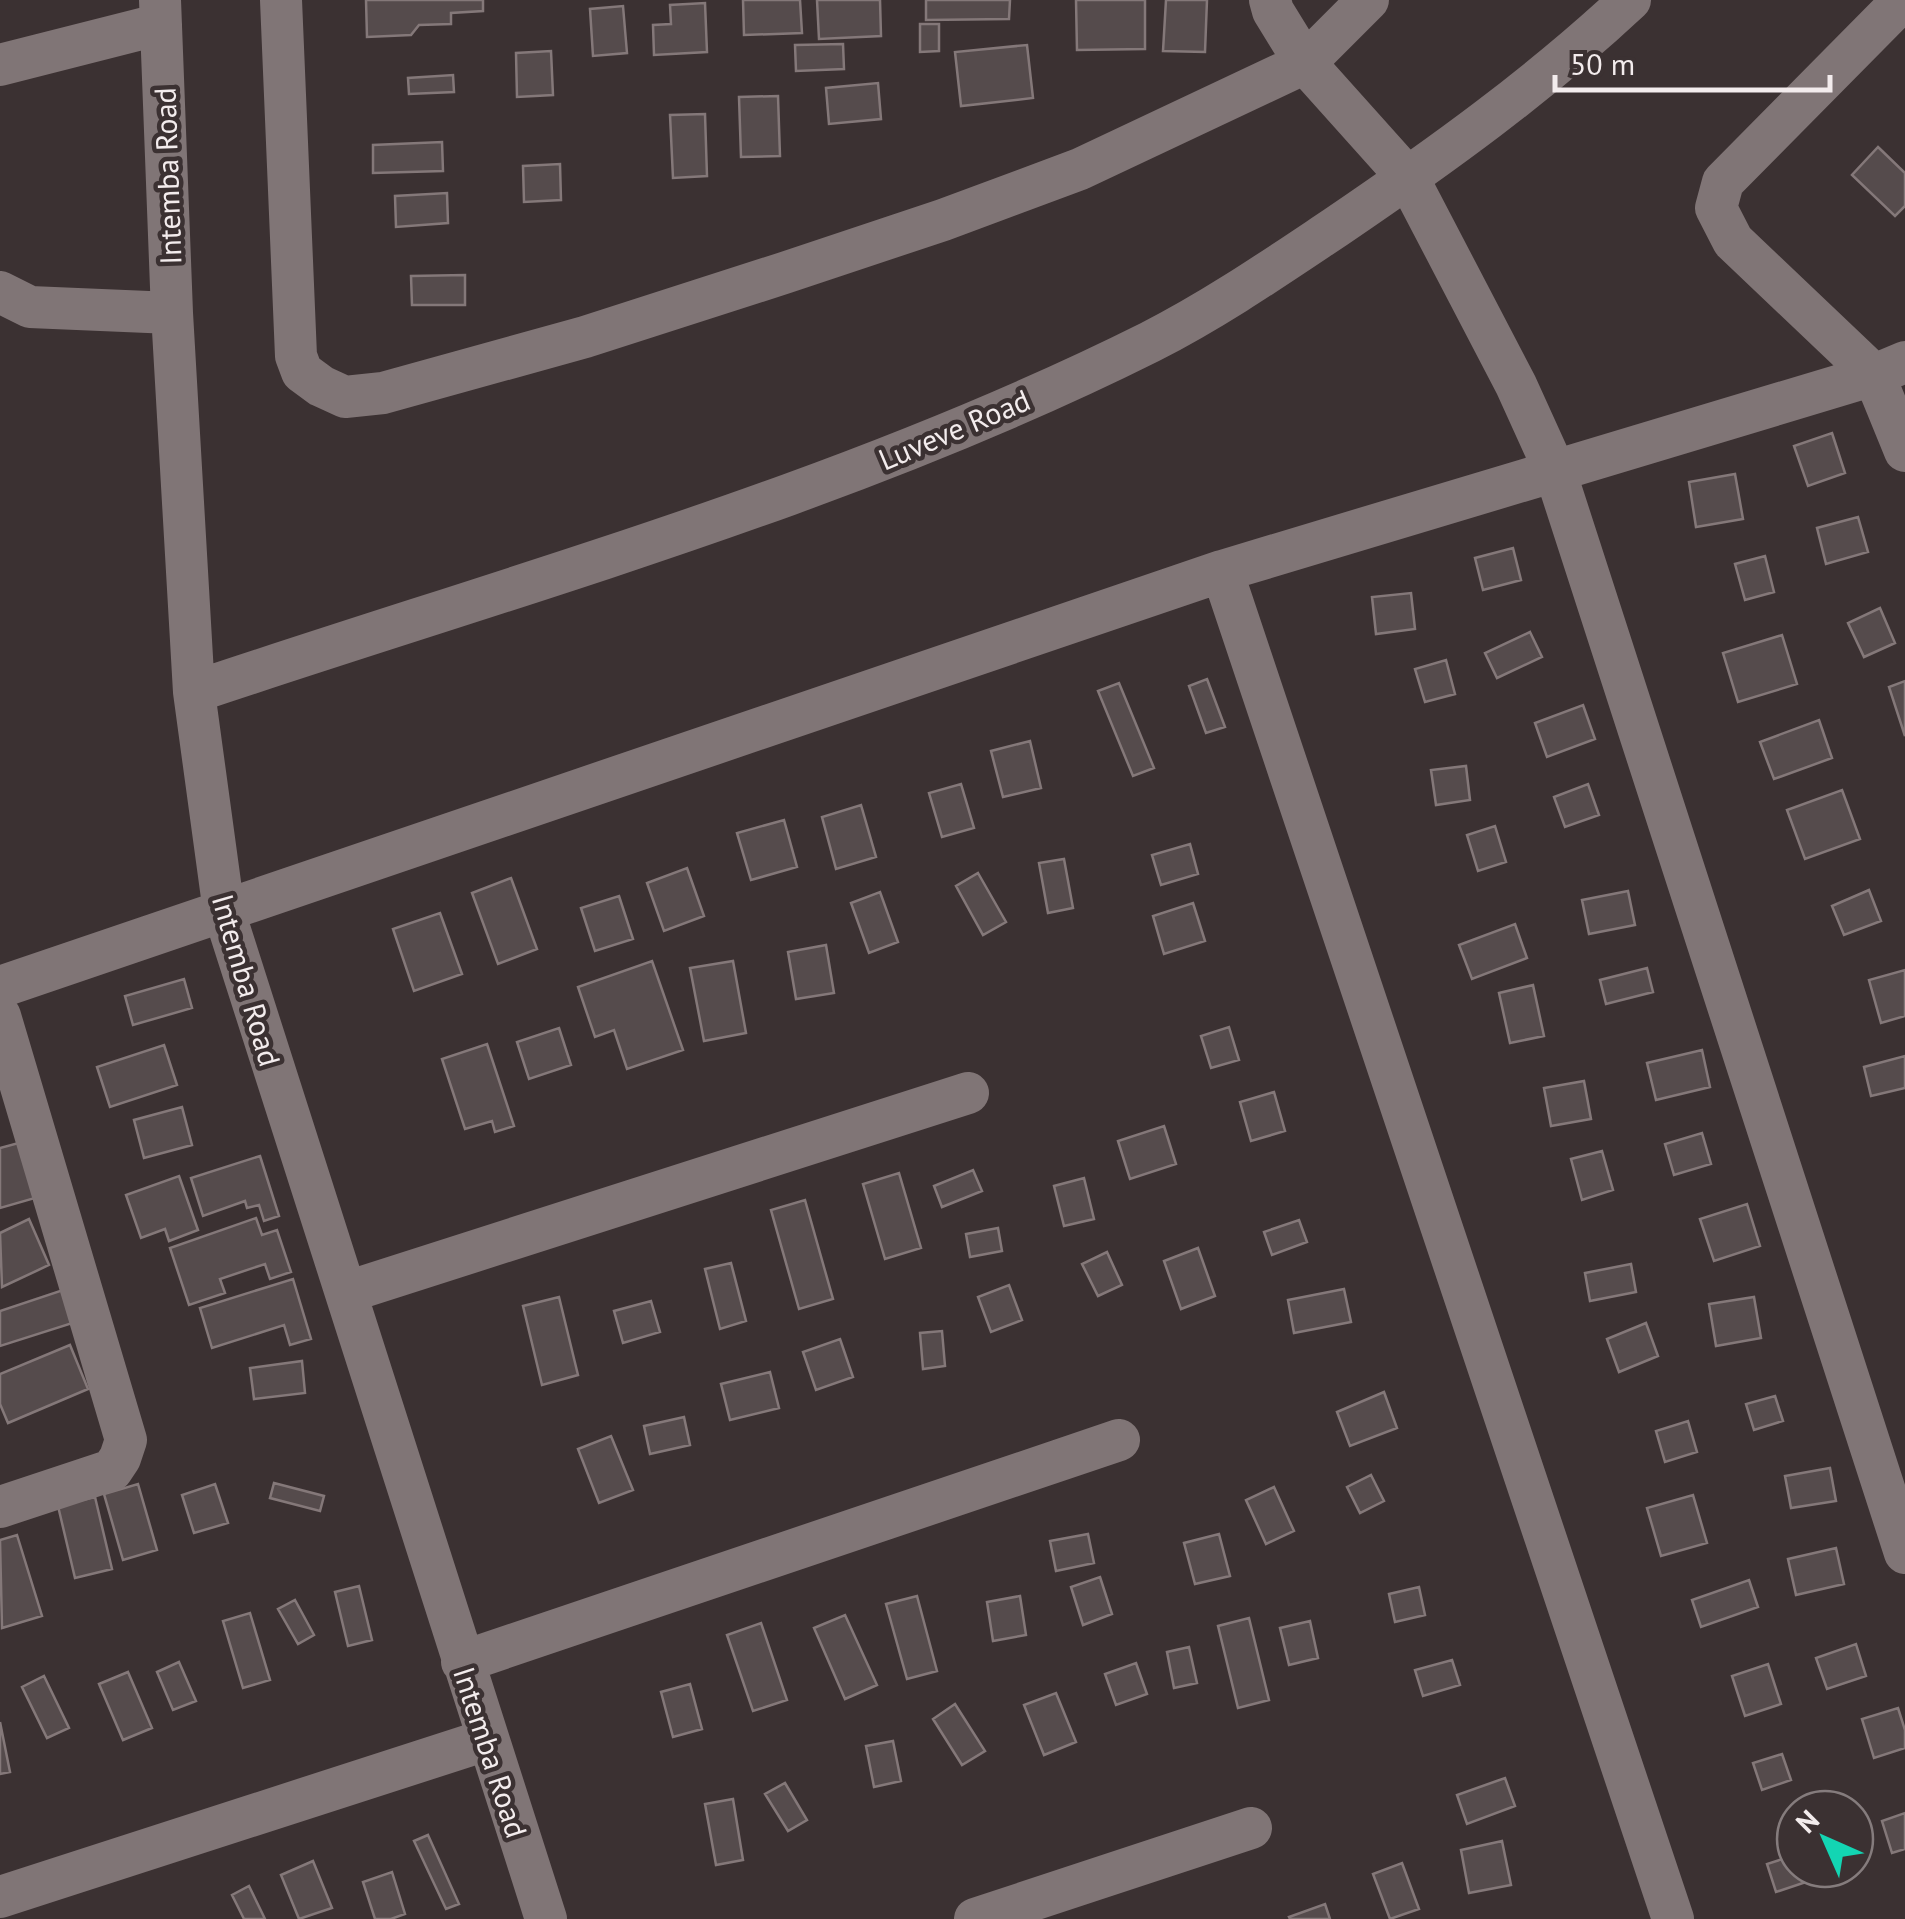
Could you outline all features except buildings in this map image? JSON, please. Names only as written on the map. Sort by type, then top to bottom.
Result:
[{"type":"street","points":[[281,0],[296,356],[302,372],[346,397],[383,393],[586,337],[944,220],[1080,169],[1305,63],[1368,0]]},
{"type":"street","points":[[1270,0],[1305,63],[1408,178],[1516,385],[1555,471],[1905,1553]]},
{"type":"street","name":"Luveve Road","points":[[194,692],[899,454],[1152,340],[1258,279],[1483,126],[1568,58],[1630,0]]},
{"type":"street","points":[[1903,0],[1723,182],[1716,208],[1734,241],[1889,369],[1905,452]]},
{"type":"street","points":[[0,65],[160,12]]},
{"type":"street","name":"Intemba Road","points":[[160,12],[172,313],[194,692],[224,912],[270,1067],[546,1919]]},
{"type":"street","points":[[0,292],[30,307],[172,313]]},
{"type":"street","points":[[0,988],[1222,571],[1889,369]]},
{"type":"street","points":[[1222,571],[1673,1919]]},
{"type":"street","points":[[0,1016],[126,1440],[112,1470],[0,1507]]},
{"type":"street","points":[[346,1292],[968,1093]]},
{"type":"street","points":[[462,1662],[1119,1440]]},
{"type":"street","points":[[0,1897],[486,1740]]},
{"type":"street","points":[[975,1919],[1251,1828]]}]
